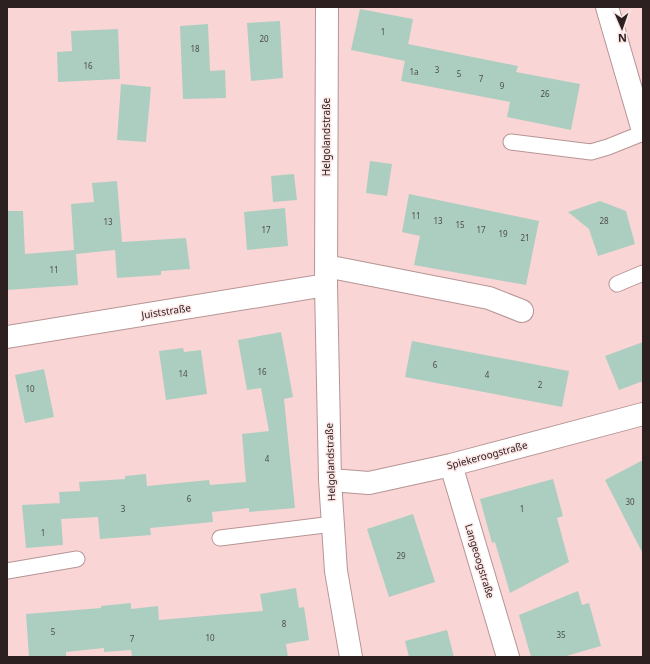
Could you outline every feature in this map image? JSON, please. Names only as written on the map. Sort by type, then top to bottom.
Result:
[{"type":"street","name":"Helgolandstraße","points":[[327,7],[326,276],[330,480],[336,571],[351,657]]},
{"type":"street","points":[[607,7],[643,132]]},
{"type":"street","points":[[326,276],[489,298],[522,311]]},
{"type":"street","name":"Juiststraße","points":[[7,337],[326,276]]},
{"type":"street","name":"Spiekeroogstraße","points":[[330,480],[369,484],[451,465],[643,414]]},
{"type":"street","name":"Langeoogstraße","points":[[451,465],[508,657]]},
{"type":"lane","points":[[511,142],[591,152],[608,147],[643,132]]},
{"type":"lane","points":[[617,284],[643,273]]},
{"type":"lane","points":[[220,538],[333,524]]},
{"type":"lane","points":[[7,571],[77,559]]},
{"type":"building","points":[[360,9],[413,19],[405,61],[351,50]]},
{"type":"building","points":[[280,21],[283,78],[251,81],[247,23]]},
{"type":"building","points":[[208,24],[210,71],[225,70],[226,98],[183,99],[180,26]]},
{"type":"building","points":[[118,29],[120,79],[58,82],[57,52],[72,51],[71,31]]},
{"type":"building","points":[[408,44],[518,66],[516,72],[580,84],[571,130],[507,117],[510,102],[401,81]]},
{"type":"building","points":[[121,84],[151,87],[146,142],[117,140]]},
{"type":"building","points":[[370,161],[392,164],[387,196],[366,193]]},
{"type":"building","points":[[294,174],[297,200],[273,202],[271,176]]},
{"type":"building","points":[[117,181],[122,242],[186,238],[190,269],[161,271],[161,275],[117,278],[115,250],[76,254],[78,285],[7,290],[7,211],[23,211],[25,254],[74,250],[71,204],[94,202],[92,183]]},
{"type":"building","points":[[409,194],[539,221],[526,285],[414,265],[420,236],[402,232]]},
{"type":"building","points":[[600,201],[626,211],[635,244],[598,256],[589,229],[568,212]]},
{"type":"building","points":[[285,208],[288,246],[247,250],[244,212]]},
{"type":"building","points":[[281,332],[293,397],[284,399],[295,508],[249,512],[249,508],[212,512],[213,522],[150,528],[151,535],[100,539],[98,517],[61,519],[59,492],[80,491],[79,482],[125,479],[125,476],[146,474],[147,486],[209,480],[210,485],[246,482],[242,434],[269,431],[261,388],[247,390],[238,340]]},
{"type":"building","points":[[412,341],[569,371],[562,407],[405,377]]},
{"type":"building","points":[[643,342],[643,381],[619,390],[605,356]]},
{"type":"building","points":[[183,348],[184,352],[201,350],[207,394],[166,400],[159,351]]},
{"type":"building","points":[[44,369],[54,417],[25,423],[15,375]]},
{"type":"building","points":[[643,460],[643,554],[605,480]]},
{"type":"building","points":[[553,479],[563,516],[557,518],[569,562],[510,593],[495,542],[492,543],[480,499]]},
{"type":"building","points":[[60,503],[63,545],[26,548],[22,505]]},
{"type":"building","points":[[413,514],[435,582],[389,597],[367,529]]},
{"type":"building","points":[[296,588],[299,608],[304,607],[309,640],[286,644],[288,657],[132,657],[131,650],[104,652],[104,648],[66,652],[66,657],[29,657],[26,614],[101,608],[101,606],[131,603],[131,609],[158,606],[159,620],[263,611],[260,594]]},
{"type":"building","points":[[578,591],[582,605],[589,603],[601,646],[563,657],[531,657],[519,615]]},
{"type":"building","points":[[447,630],[454,657],[409,657],[405,641]]}]
